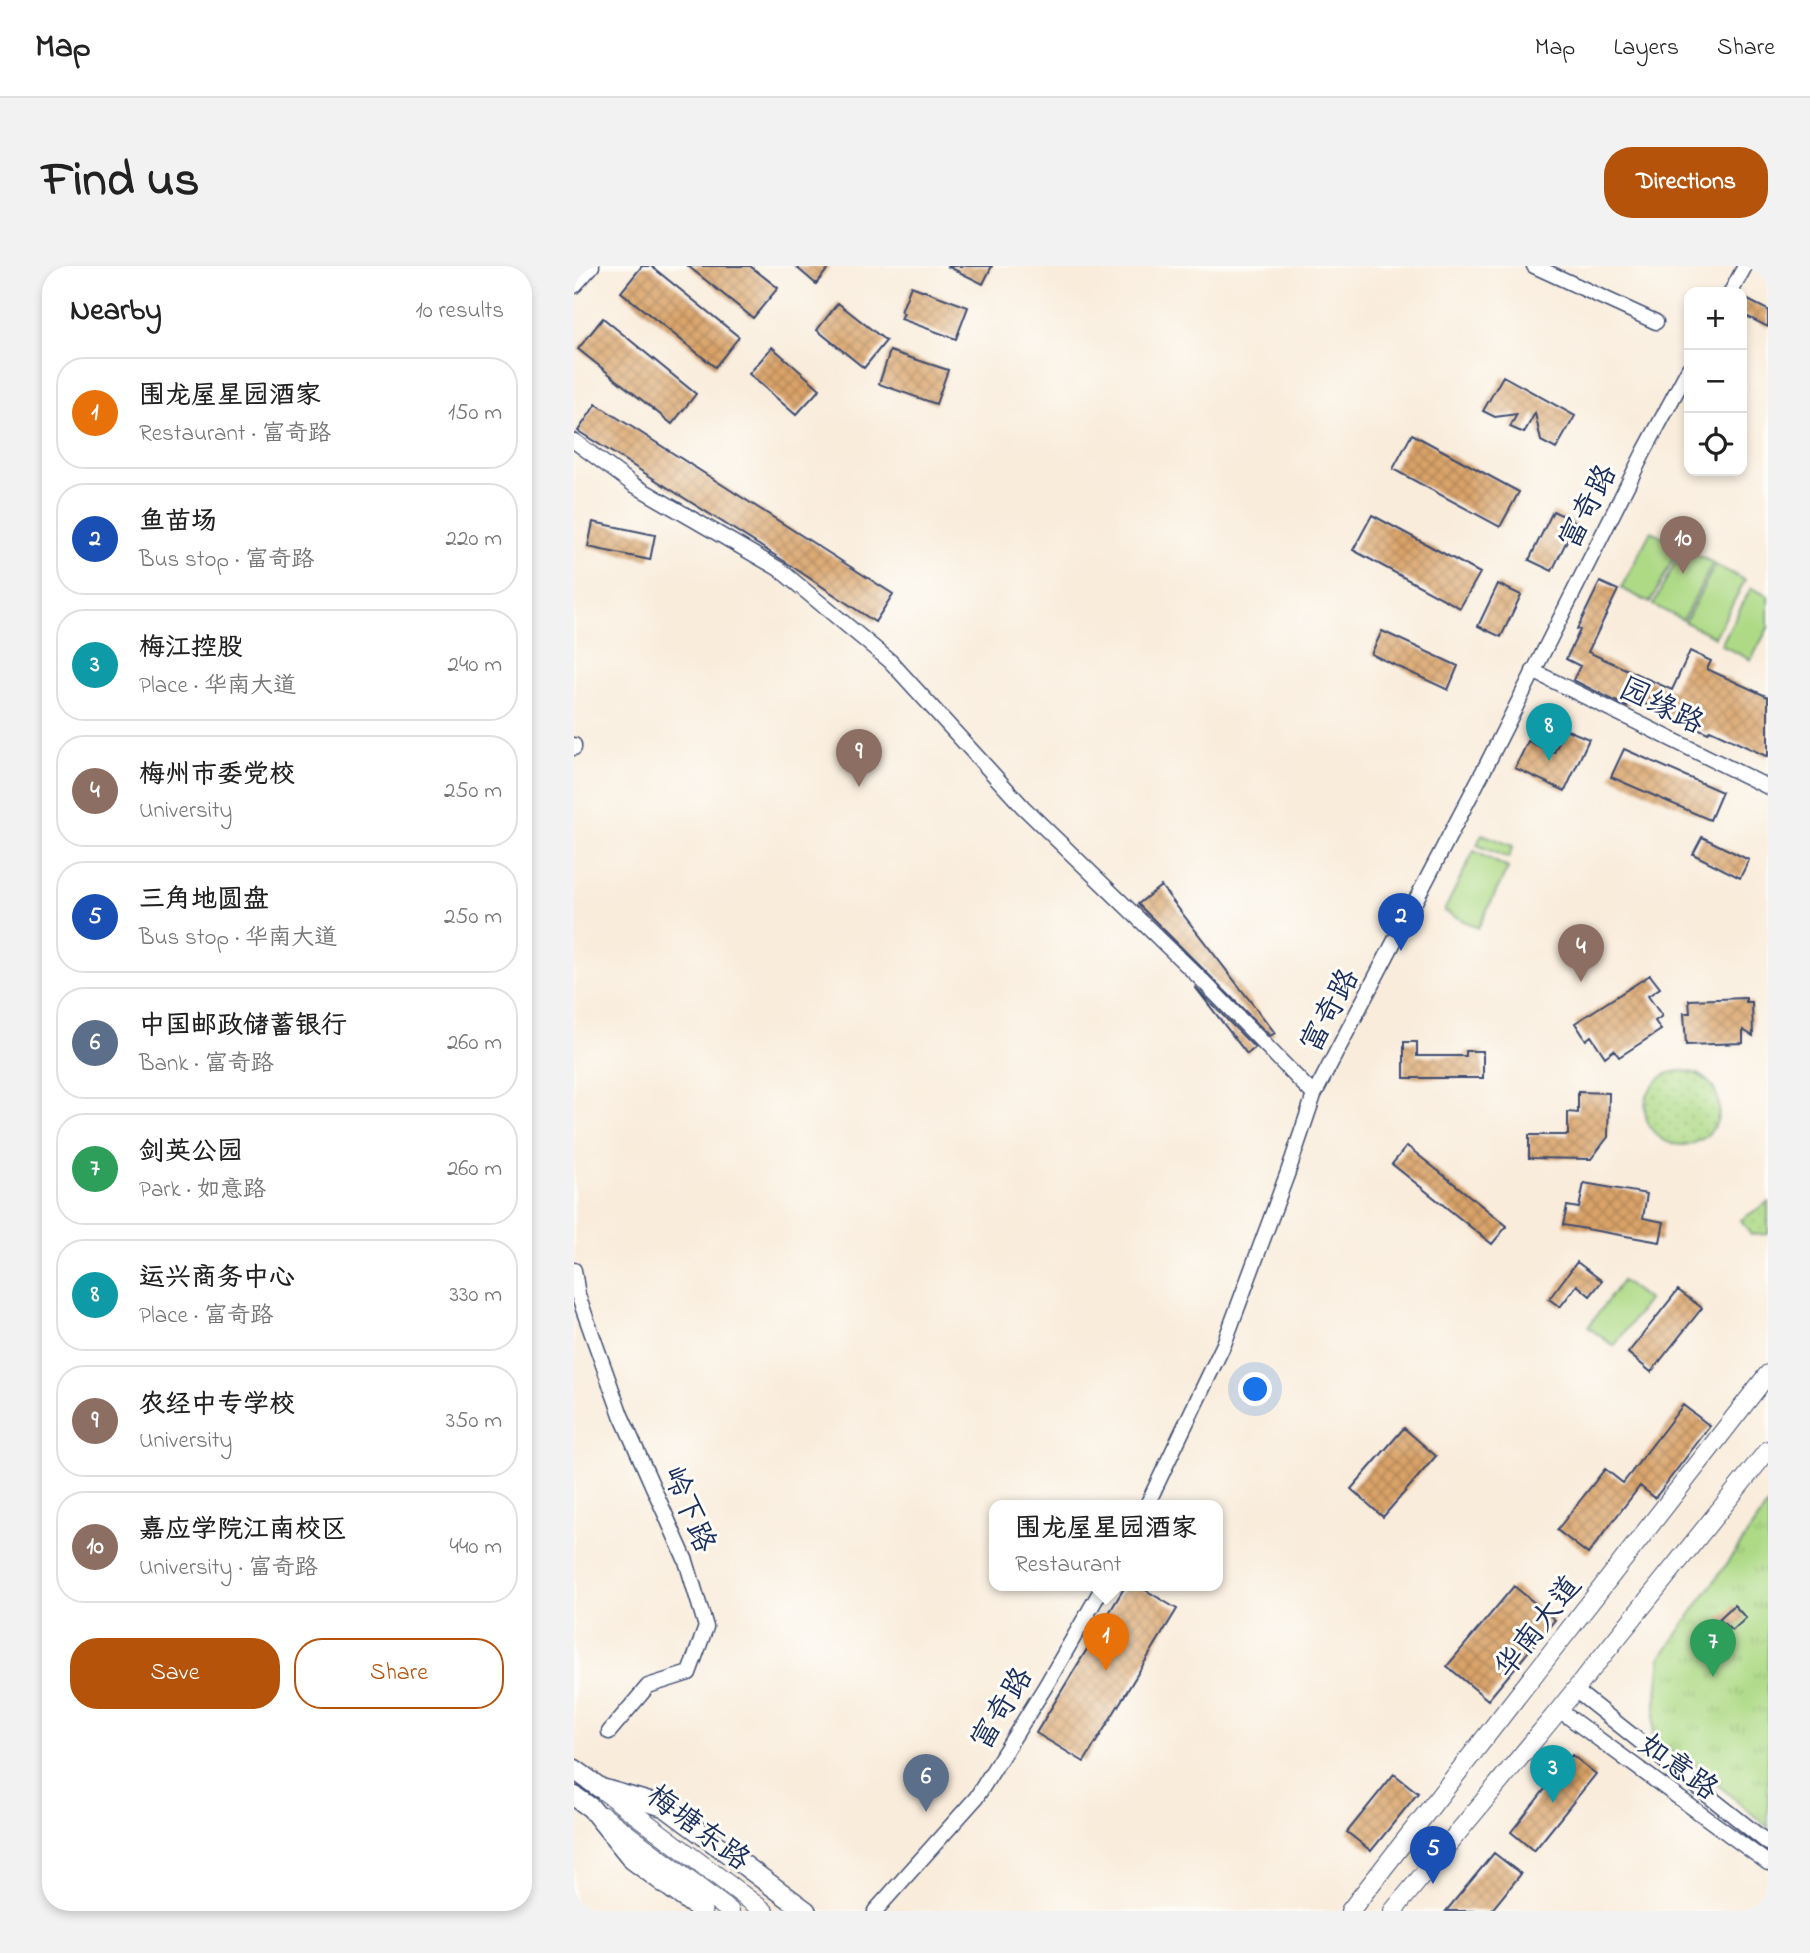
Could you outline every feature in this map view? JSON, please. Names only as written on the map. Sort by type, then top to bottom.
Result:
[{"type":"highway","points":[[574,1769],[600,1788],[665,1807],[806,1911]]},
{"type":"highway","points":[[574,1796],[591,1808],[633,1860],[702,1911]]},
{"type":"main road","name":"华南大道","points":[[1350,1911],[1768,1374]]},
{"type":"main road","points":[[1393,1911],[1768,1450]]},
{"type":"main road","name":"梅塘东路","points":[[600,1788],[764,1911]]},
{"type":"main road","name":"梅塘东路","points":[[591,1808],[730,1911]]},
{"type":"street","points":[[574,286],[592,266]]},
{"type":"street","points":[[1534,266],[1656,322]]},
{"type":"street","points":[[1734,287],[1745,266]]},
{"type":"street","name":"富奇路","points":[[1149,1500],[1224,1344],[1314,1095],[1684,378]]},
{"type":"street","points":[[574,441],[634,485],[779,569],[891,661],[1023,807],[1203,981],[1314,1095]]},
{"type":"street","name":"园缘路","points":[[1533,671],[1768,787]]},
{"type":"street","name":"岭下路","points":[[574,1270],[578,1295],[621,1415],[686,1561],[706,1627],[689,1673],[648,1686],[609,1732]]},
{"type":"street","name":"富奇路","points":[[875,1911],[976,1798],[1100,1591]]},
{"type":"street","name":"如意路","points":[[1575,1690],[1768,1843]]},
{"type":"street","name":"如意路","points":[[1559,1710],[1768,1863]]},
{"type":"green space","points":[[1651,531],[1680,546],[1650,603],[1621,588]]},
{"type":"green space","points":[[1683,548],[1713,563],[1683,620],[1653,605]]},
{"type":"green space","points":[[1715,565],[1745,580],[1715,637],[1685,622]]},
{"type":"green space","points":[[1751,588],[1768,596],[1768,628],[1751,660],[1721,645]]},
{"type":"green space","points":[[1482,834],[1513,846],[1508,858],[1477,845]]},
{"type":"green space","points":[[1474,851],[1508,868],[1478,928],[1444,911]]},
{"type":"green space","points":[[1675,1071],[1689,1071],[1703,1077],[1713,1087],[1719,1108],[1713,1129],[1703,1139],[1689,1145],[1675,1145],[1661,1139],[1651,1129],[1645,1115],[1645,1101],[1651,1087],[1661,1077]]},
{"type":"green space","points":[[1768,1202],[1768,1234],[1751,1235],[1741,1220]]},
{"type":"green space","points":[[1622,1281],[1648,1300],[1614,1346],[1588,1327]]},
{"type":"green space","points":[[1768,1505],[1768,1827],[1693,1764],[1652,1742],[1661,1657]]},
{"type":"building","points":[[642,266],[651,266],[739,337],[715,367],[621,292]]},
{"type":"building","points":[[688,266],[750,266],[778,288],[753,318]]},
{"type":"building","points":[[795,266],[830,266],[816,284]]},
{"type":"building","points":[[947,266],[992,266],[983,284]]},
{"type":"building","points":[[911,286],[968,307],[956,339],[901,319]]},
{"type":"building","points":[[1747,300],[1768,310],[1768,327],[1747,316]]},
{"type":"building","points":[[838,303],[886,341],[864,368],[817,330]]},
{"type":"building","points":[[603,318],[696,394],[672,424],[578,349]]},
{"type":"building","points":[[772,347],[820,389],[796,415],[749,374]]},
{"type":"building","points":[[890,351],[948,370],[936,404],[879,384]]},
{"type":"building","points":[[1503,376],[1575,416],[1556,449],[1541,441],[1535,413],[1524,433],[1510,427],[1517,414],[1495,417],[1483,411]]},
{"type":"building","points":[[596,404],[893,594],[875,622],[578,431]]},
{"type":"building","points":[[1412,434],[1519,492],[1500,527],[1393,469]]},
{"type":"building","points":[[1553,511],[1576,522],[1552,571],[1529,560]]},
{"type":"building","points":[[1372,515],[1480,573],[1460,608],[1353,550]]},
{"type":"building","points":[[593,522],[655,535],[650,560],[588,547]]},
{"type":"building","points":[[1600,582],[1618,590],[1588,652],[1672,690],[1690,651],[1711,661],[1707,669],[1768,697],[1768,757],[1632,698],[1627,707],[1573,680],[1580,666],[1566,659]]},
{"type":"building","points":[[1498,584],[1521,595],[1501,637],[1478,626]]},
{"type":"building","points":[[1382,631],[1458,666],[1448,690],[1371,654]]},
{"type":"building","points":[[1565,729],[1589,739],[1565,791],[1515,768],[1528,741],[1554,753]]},
{"type":"building","points":[[1624,749],[1722,792],[1710,820],[1611,777]]},
{"type":"building","points":[[1702,837],[1749,860],[1740,878],[1693,854]]},
{"type":"building","points":[[1161,886],[1275,1033],[1270,1036],[1138,904]]},
{"type":"building","points":[[1650,975],[1660,988],[1648,996],[1662,1016],[1655,1021],[1661,1030],[1619,1057],[1614,1050],[1605,1057],[1591,1036],[1586,1040],[1575,1023]]},
{"type":"building","points":[[1196,988],[1255,1048],[1247,1054]]},
{"type":"building","points":[[1746,998],[1746,1002],[1752,1002],[1753,1036],[1743,1030],[1743,1043],[1686,1045],[1684,1013],[1690,1013],[1689,1000]]},
{"type":"building","points":[[1404,1042],[1417,1042],[1417,1056],[1466,1056],[1466,1051],[1483,1051],[1483,1078],[1404,1078]]},
{"type":"building","points":[[1578,1092],[1609,1093],[1608,1137],[1591,1159],[1529,1158],[1529,1135],[1568,1135],[1568,1112],[1578,1113]]},
{"type":"building","points":[[1407,1146],[1507,1226],[1492,1244],[1392,1164]]},
{"type":"building","points":[[1584,1183],[1647,1194],[1643,1218],[1664,1222],[1660,1242],[1563,1225],[1567,1206],[1579,1208]]},
{"type":"building","points":[[1577,1262],[1602,1281],[1590,1296],[1577,1285],[1560,1307],[1549,1299]]},
{"type":"building","points":[[1678,1290],[1702,1308],[1651,1372],[1628,1353]]},
{"type":"building","points":[[1683,1405],[1710,1426],[1655,1498],[1640,1486],[1588,1554],[1557,1530],[1605,1469],[1623,1483]]},
{"type":"building","points":[[1404,1428],[1436,1456],[1383,1517],[1351,1489]]},
{"type":"building","points":[[1514,1586],[1555,1620],[1488,1700],[1447,1666]]},
{"type":"building","points":[[1122,1591],[1147,1591],[1177,1609],[1084,1762],[1036,1733]]},
{"type":"building","points":[[1734,1605],[1746,1618],[1732,1631],[1719,1619]]},
{"type":"building","points":[[1572,1755],[1596,1774],[1534,1851],[1511,1832]]},
{"type":"building","points":[[1394,1774],[1418,1793],[1371,1851],[1347,1832]]},
{"type":"building","points":[[1494,1853],[1521,1874],[1491,1911],[1446,1911]]},
{"type":"place","name":"嘉应学院江南校区","points":[[1683,574]]},
{"type":"place","name":"运兴商务中心","points":[[1549,761]]},
{"type":"place","name":"农经中专学校","points":[[859,787]]},
{"type":"place","name":"鱼苗场","points":[[1401,951]]},
{"type":"place","name":"梅州市委党校","points":[[1581,982]]},
{"type":"place","name":"围龙屋星园酒家","points":[[1106,1671]]},
{"type":"place","name":"剑英公园","points":[[1713,1677]]},
{"type":"place","name":"梅江控股","points":[[1553,1803]]},
{"type":"place","name":"中国邮政储蓄银行","points":[[926,1812]]},
{"type":"place","name":"三角地圆盘","points":[[1433,1884]]}]
